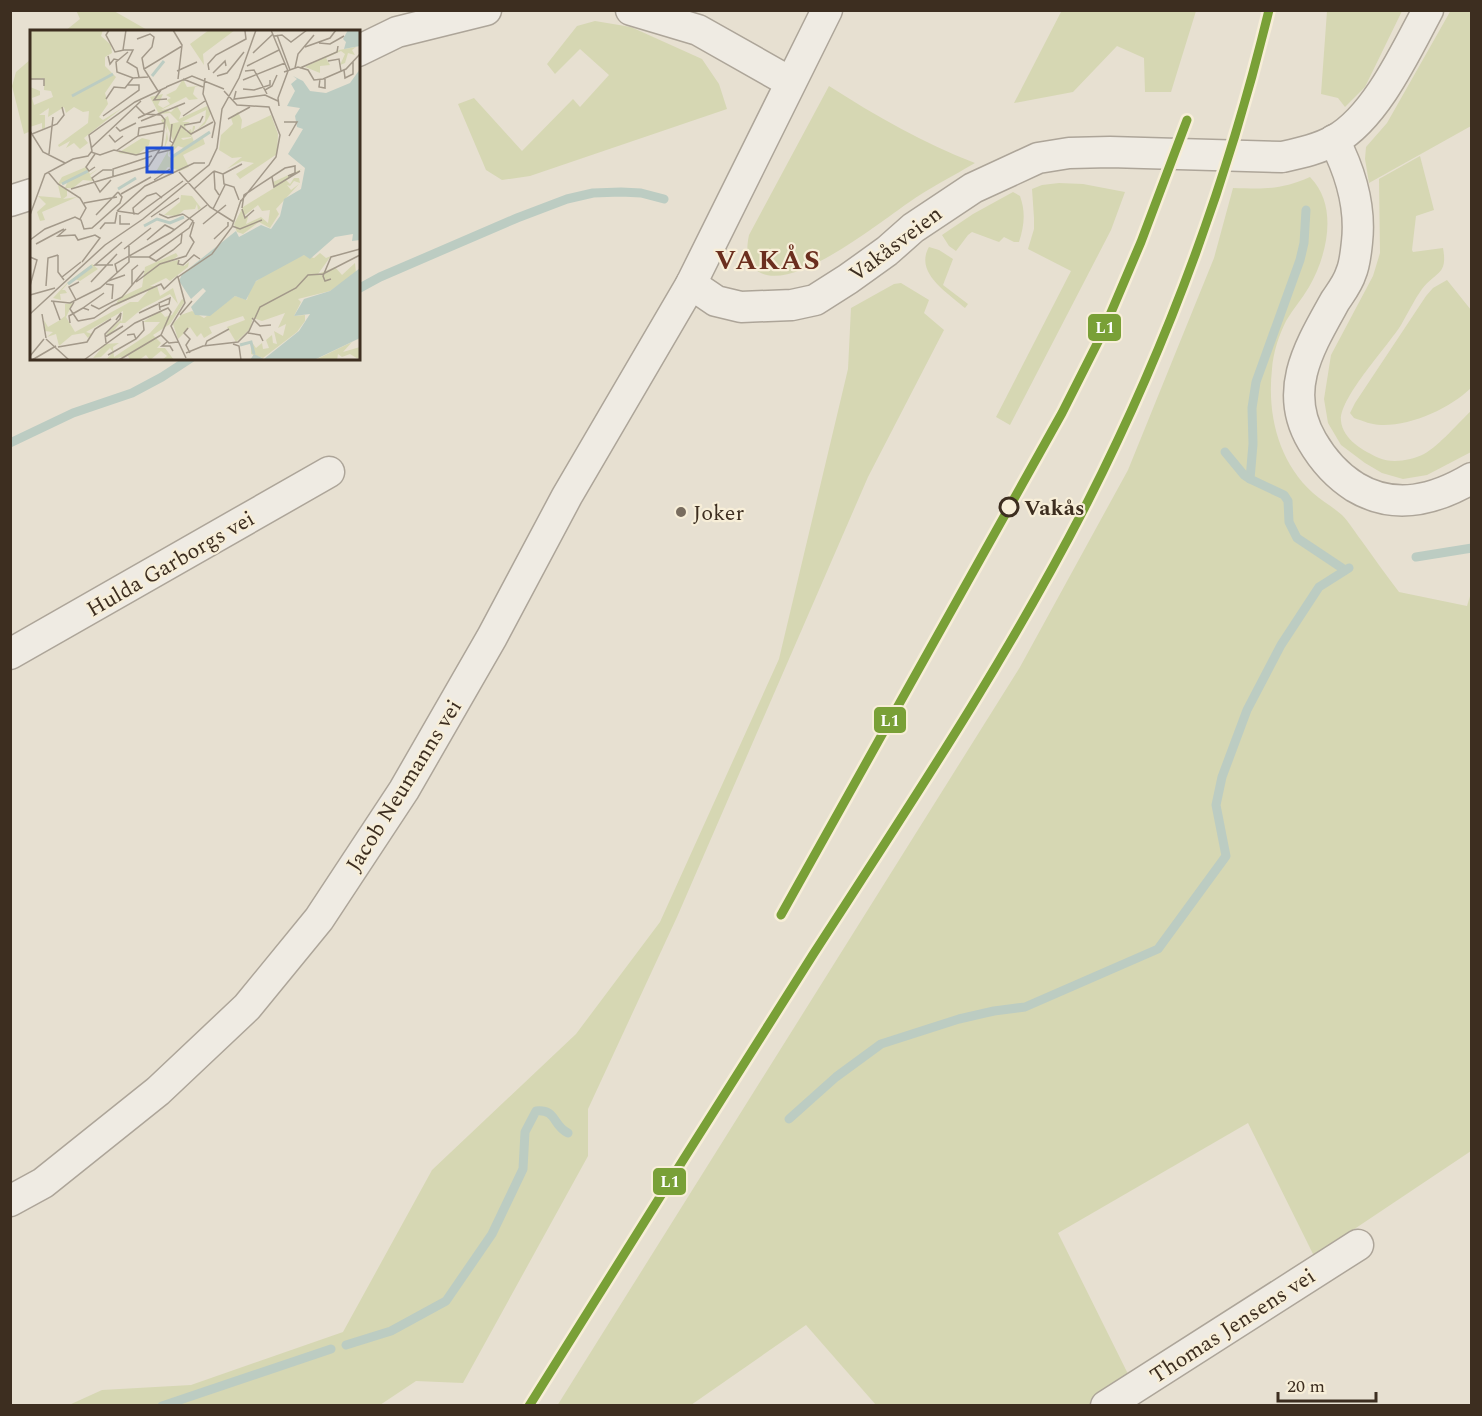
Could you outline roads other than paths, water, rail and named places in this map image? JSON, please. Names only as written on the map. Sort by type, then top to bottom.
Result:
[{"type":"street","points":[[360,50],[401,21],[486,10]]},
{"type":"street","points":[[631,10],[698,30],[790,82]]},
{"type":"street","points":[[691,284],[828,10]]},
{"type":"street","name":"Vakåsveien","points":[[691,284],[716,301],[741,307],[792,305],[815,300],[848,279],[914,228],[973,188],[1038,158],[1069,153],[1110,152],[1282,157],[1307,151],[1334,140],[1353,128],[1384,90],[1428,10]]},
{"type":"street","points":[[1334,140],[1350,179],[1356,207],[1358,241],[1352,273],[1309,347],[1299,380],[1299,407],[1305,430],[1321,457],[1341,478],[1361,490],[1378,496],[1405,500],[1430,498],[1451,490],[1472,478]]},
{"type":"street","points":[[10,201],[30,195]]},
{"type":"street","name":"Jacob Neumanns vei","points":[[10,1201],[43,1183],[158,1091],[247,1007],[319,918],[404,790],[492,637],[567,496],[691,284]]},
{"type":"street","name":"Hulda Garborgs vei","points":[[10,654],[329,472]]},
{"type":"street","name":"Thomas Jensens vei","points":[[1106,1406],[1358,1245]]},
{"type":"waterway","points":[[360,288],[380,277],[517,218],[567,199],[593,193],[621,192],[641,193],[664,199]]},
{"type":"waterway","points":[[1306,210],[1304,243],[1300,260],[1256,382],[1252,408],[1253,444],[1250,479],[1284,495],[1288,501],[1289,522],[1297,538],[1345,570]]},
{"type":"waterway","points":[[10,443],[73,413],[132,393],[188,360]]},
{"type":"waterway","points":[[1225,452],[1250,479]]},
{"type":"waterway","points":[[1416,557],[1472,548]]},
{"type":"waterway","points":[[789,1119],[836,1077],[881,1044],[959,1019],[1025,1007],[1158,949],[1226,856],[1216,805],[1222,777],[1247,710],[1281,645],[1319,587],[1349,568]]},
{"type":"waterway","points":[[346,1345],[391,1331],[446,1301],[492,1234],[523,1169],[525,1132],[536,1111],[548,1112],[568,1133]]},
{"type":"waterway","points":[[162,1406],[331,1349]]},
{"type":"place","name":"Vakås","points":[[1009,507]]},
{"type":"place","name":"Joker","points":[[681,512]]},
{"type":"district","name":"VAKÅS","points":[[768,259]]}]
